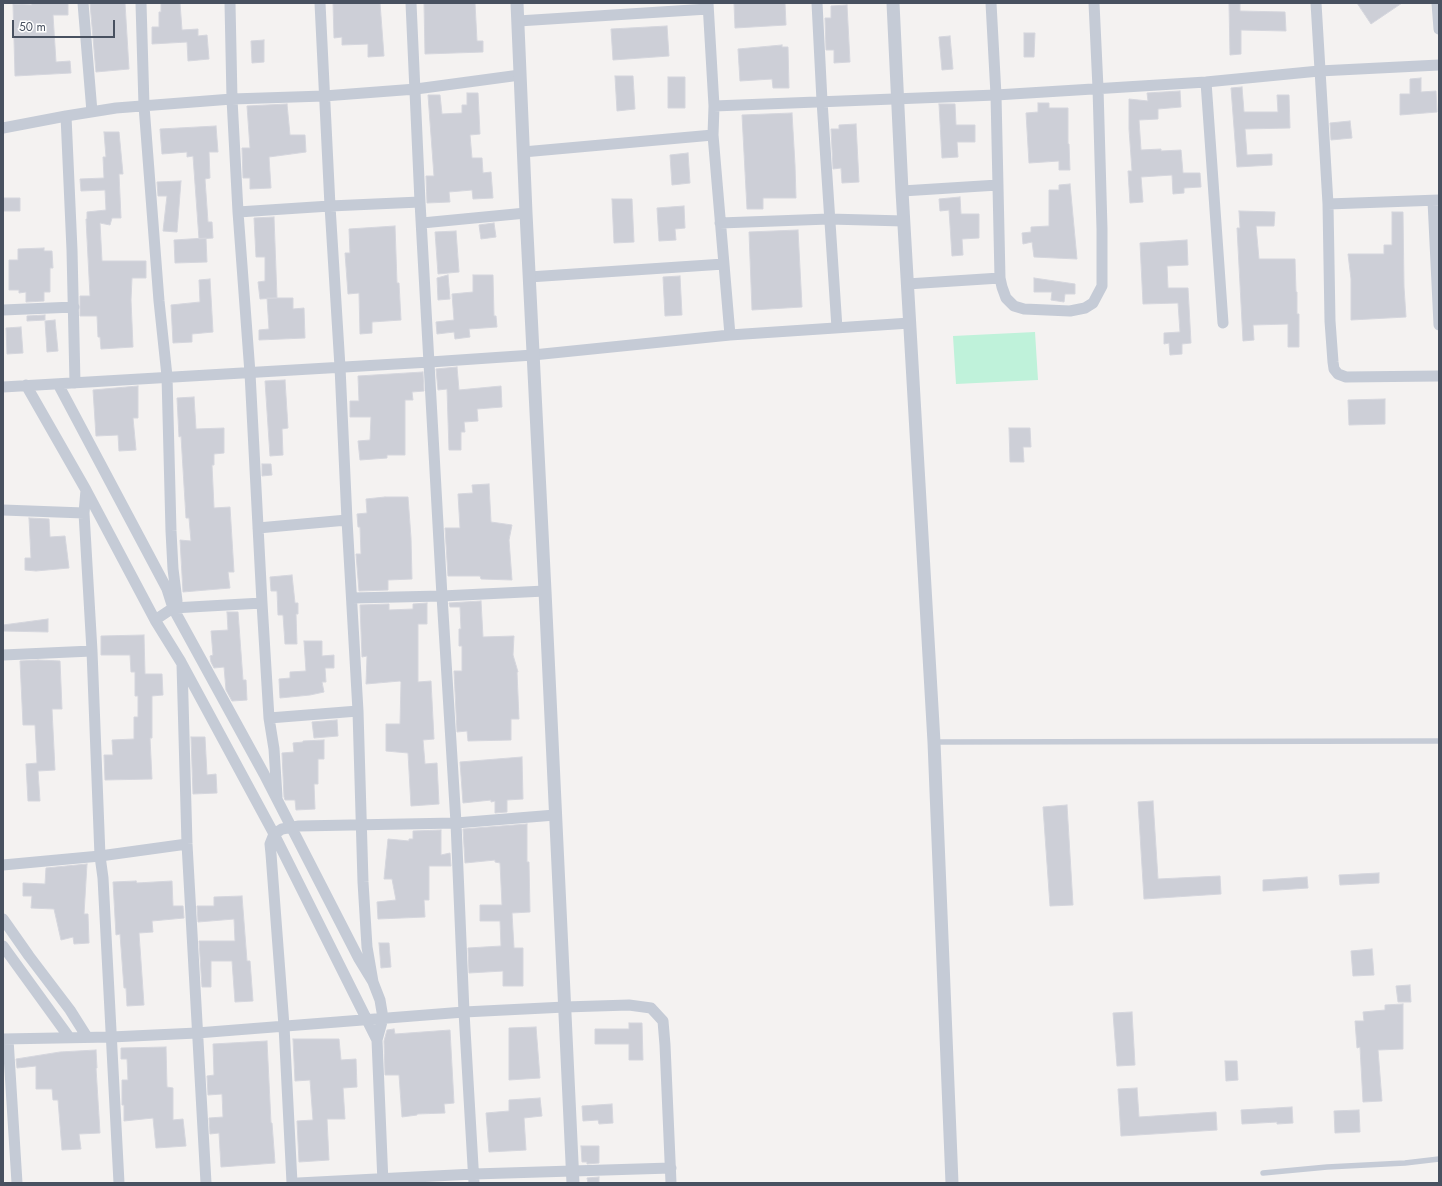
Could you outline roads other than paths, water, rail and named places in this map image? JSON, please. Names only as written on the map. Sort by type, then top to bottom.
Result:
[{"type":"street","points":[[83,3],[92,112]]},
{"type":"street","points":[[141,3],[144,106],[159,301],[167,376],[171,538],[176,608]]},
{"type":"street","points":[[230,3],[232,99],[238,212],[250,373],[269,718],[276,768],[277,801]]},
{"type":"street","points":[[320,3],[358,711],[365,917],[367,947],[372,982]]},
{"type":"street","points":[[411,3],[420,202],[456,823],[464,1012],[474,1178]]},
{"type":"street","points":[[517,3],[572,1177]]},
{"type":"street","points":[[817,3],[829,219],[837,328]]},
{"type":"street","points":[[893,3],[907,284],[934,742],[952,1183]]},
{"type":"street","points":[[991,3],[996,95],[1000,278],[1006,298],[1014,306],[1024,309],[1070,311],[1085,308],[1093,303],[1102,286],[1102,229],[1094,3]]},
{"type":"street","points":[[1316,3],[1328,204],[1332,362],[1336,372],[1346,377],[1439,376]]},
{"type":"street","points":[[1437,3],[1439,29]]},
{"type":"street","points":[[518,22],[708,6],[714,106],[713,135],[730,335]]},
{"type":"street","points":[[714,106],[996,95],[1206,82],[1319,71],[1439,65]]},
{"type":"street","points":[[3,128],[66,116],[144,106],[232,99],[324,96],[416,90],[520,75]]},
{"type":"street","points":[[1206,82],[1223,323]]},
{"type":"street","points":[[66,116],[74,307],[75,383]]},
{"type":"street","points":[[523,152],[713,135]]},
{"type":"street","points":[[902,191],[998,185]]},
{"type":"street","points":[[1328,204],[1436,200],[1439,325]]},
{"type":"street","points":[[238,212],[420,202]]},
{"type":"street","points":[[422,223],[526,214]]},
{"type":"street","points":[[720,223],[829,219],[904,221]]},
{"type":"street","points":[[529,277],[724,264]]},
{"type":"street","points":[[907,284],[1000,278]]},
{"type":"street","points":[[3,310],[74,307]]},
{"type":"street","points":[[3,387],[533,355],[730,335],[910,323]]},
{"type":"street","points":[[58,384],[167,589],[380,1000],[383,1018],[377,1040],[383,1181]]},
{"type":"street","points":[[26,385],[86,490],[155,620],[182,662],[274,834],[377,1040]]},
{"type":"street","points":[[86,490],[84,513],[92,651],[100,856],[103,878],[119,1183]]},
{"type":"street","points":[[3,510],[84,513]]},
{"type":"street","points":[[258,528],[347,520]]},
{"type":"street","points":[[352,598],[442,596],[545,591]]},
{"type":"street","points":[[155,620],[176,608],[262,603]]},
{"type":"street","points":[[3,655],[92,651]]},
{"type":"street","points":[[182,662],[187,844],[206,1183]]},
{"type":"street","points":[[269,718],[358,711]]},
{"type":"street","points":[[292,1183],[284,1026],[270,844],[274,834],[282,829],[299,826],[456,823],[555,815]]},
{"type":"street","points":[[3,865],[100,856],[187,844]]},
{"type":"street","points":[[3,918],[70,1010],[87,1037]]},
{"type":"street","points":[[3,946],[69,1037]]},
{"type":"street","points":[[17,1183],[6,1039],[111,1037],[197,1033],[464,1012],[629,1005],[651,1008],[663,1021],[671,1183]]},
{"type":"street","points":[[298,1183],[572,1177],[670,1168]]},
{"type":"lane","points":[[934,742],[1439,741]]},
{"type":"lane","points":[[1263,1172],[1405,1163],[1439,1159]]}]
